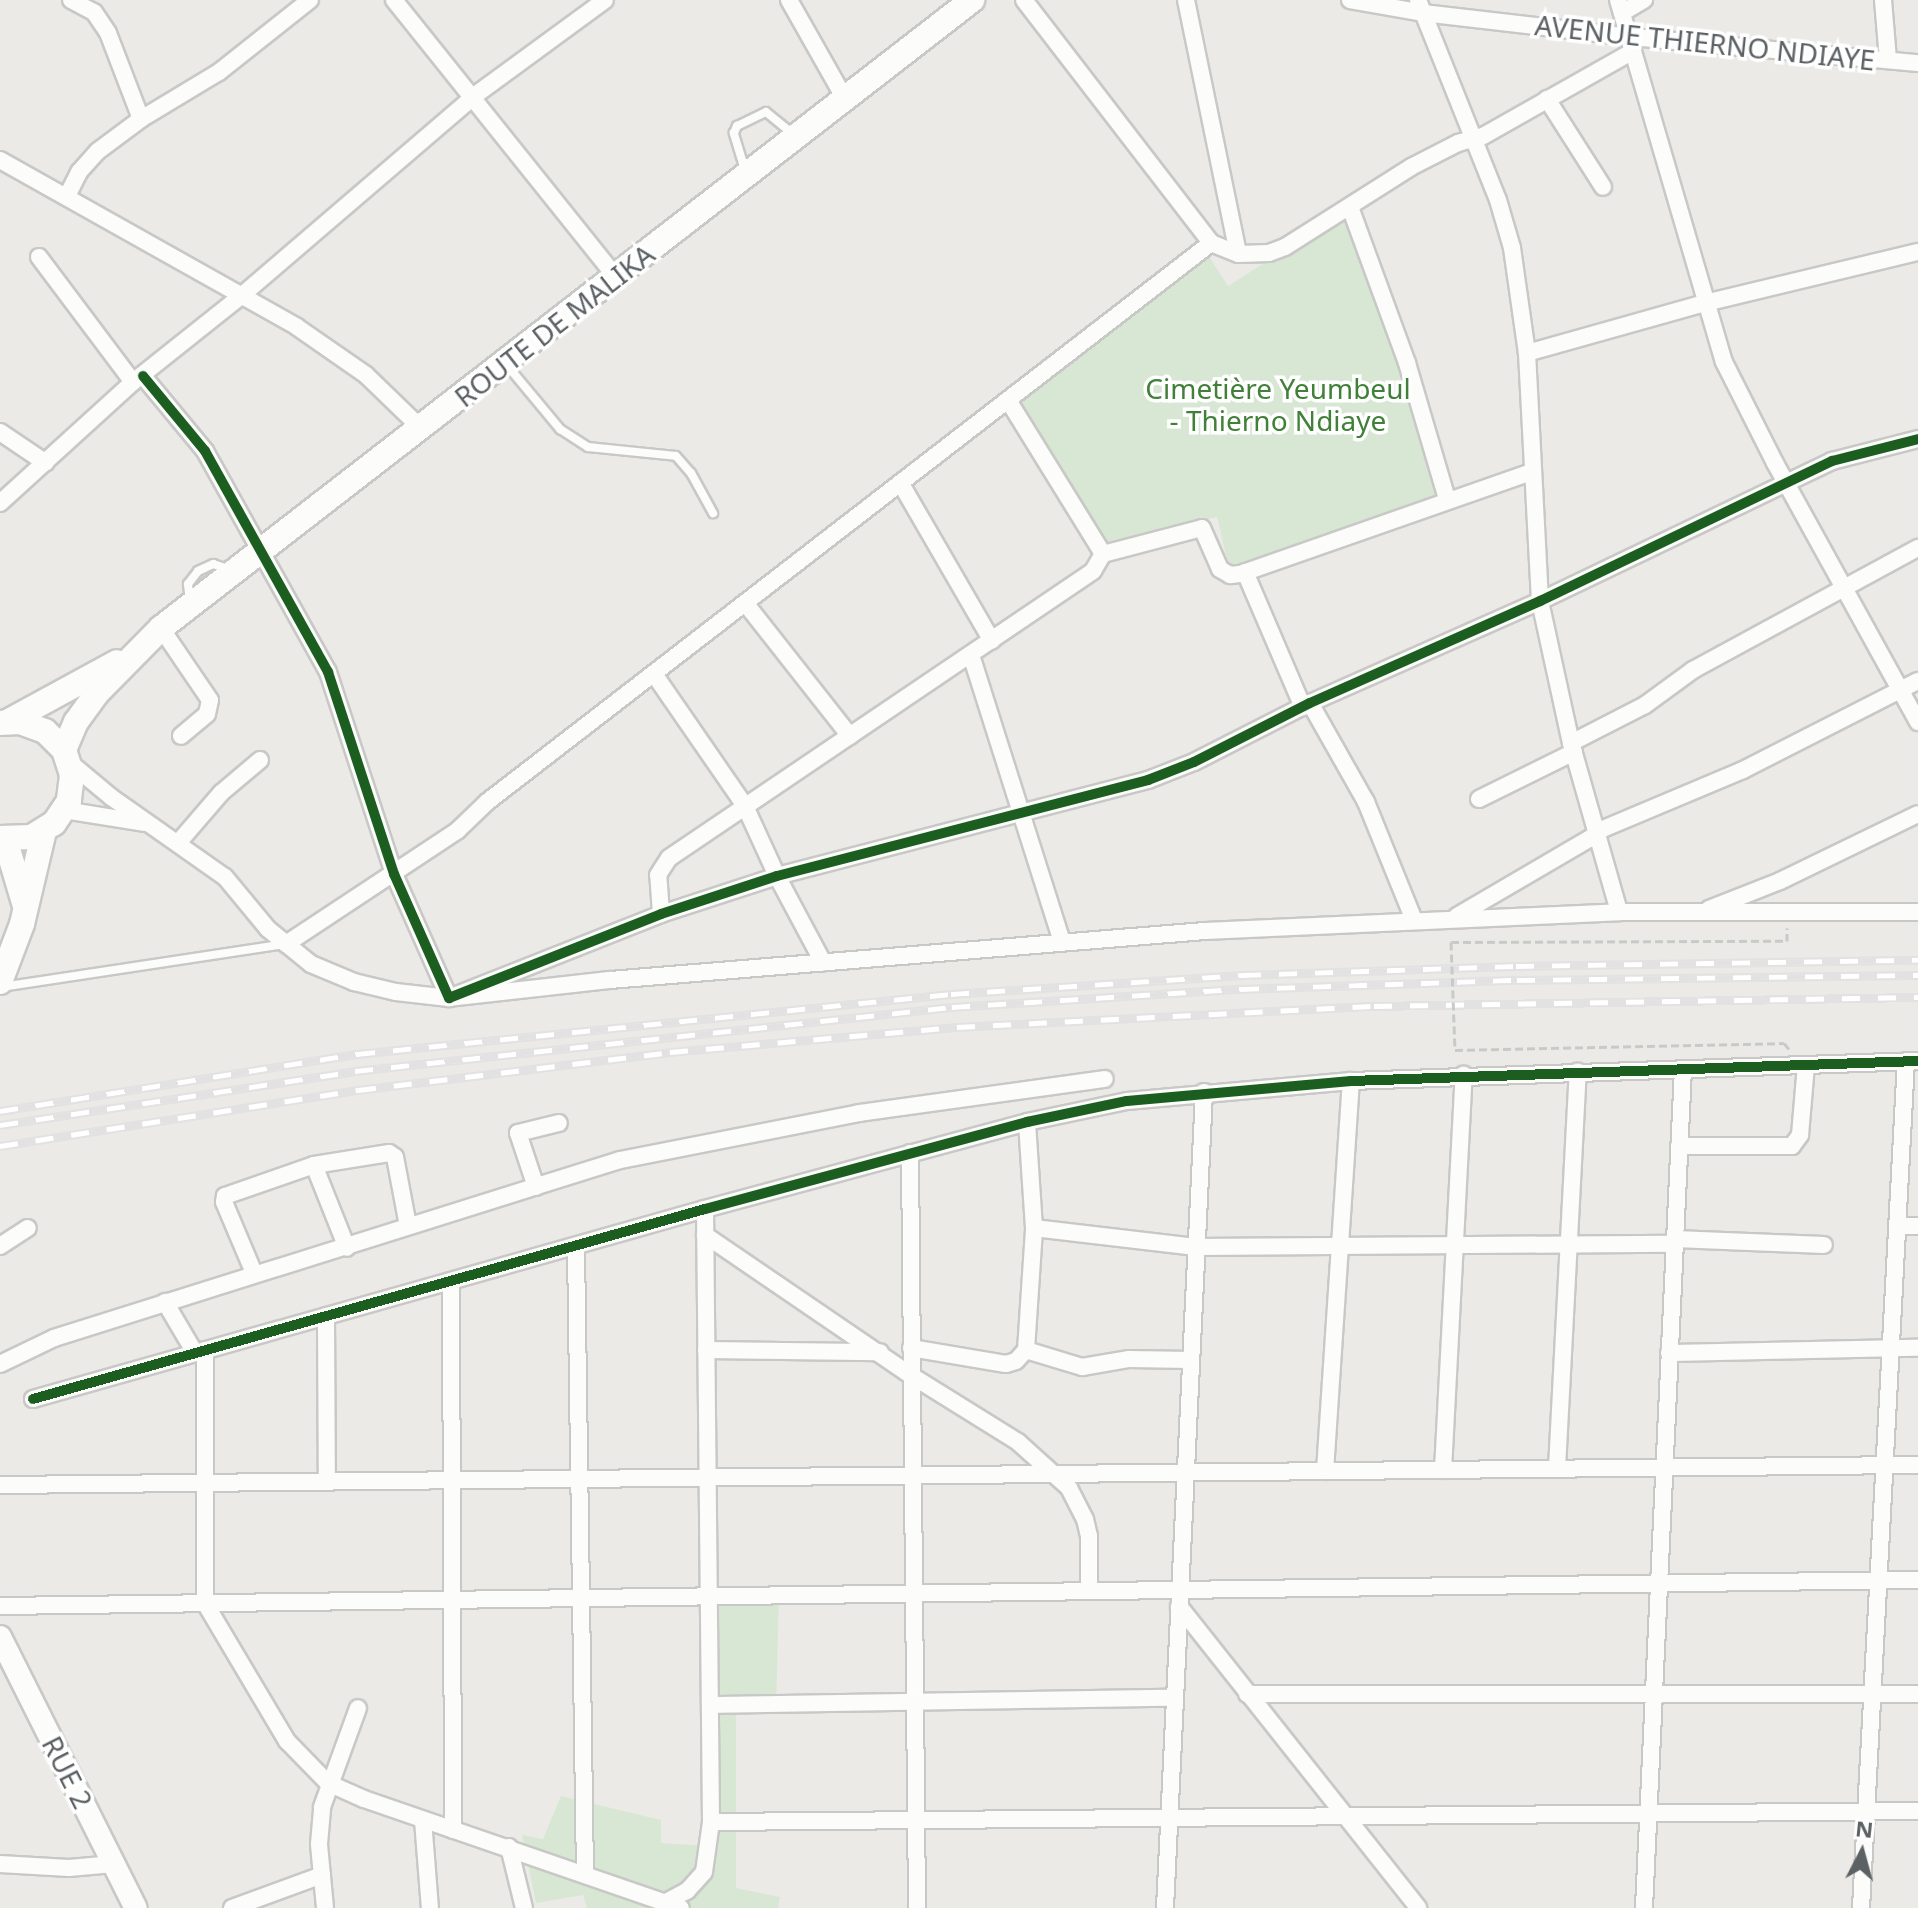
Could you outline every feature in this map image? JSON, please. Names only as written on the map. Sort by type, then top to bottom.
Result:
[{"type":"main road","name":"ROUTE DE MALIKA","points":[[66,756],[96,694],[161,628],[422,429],[972,0]]},
{"type":"main road","name":"ROUTE DE MALIKA","points":[[4,723],[137,651]]},
{"type":"main road","points":[[4,723],[33,725],[45,731],[66,756],[72,788],[64,810],[44,831],[32,837],[3,839],[25,908]]},
{"type":"main road","points":[[0,984],[25,908],[44,831]]},
{"type":"street","points":[[71,0],[94,12],[108,33],[141,119]]},
{"type":"street","points":[[67,196],[79,172],[98,151],[141,119],[219,72],[310,0]]},
{"type":"street","points":[[394,0],[474,96],[615,276]]},
{"type":"street","points":[[0,503],[138,379],[241,296],[474,96],[605,0]]},
{"type":"street","points":[[789,0],[845,99]]},
{"type":"street","points":[[1024,0],[1211,243],[1238,254],[1269,253],[1285,247],[1411,167],[1472,138],[1483,136],[1632,44]]},
{"type":"street","points":[[1186,0],[1238,254]]},
{"type":"street","name":"AVENUE THIERNO NDIAYE","points":[[1350,0],[1420,6],[1632,44],[1918,63]]},
{"type":"street","points":[[1644,0],[1620,6],[1724,362],[1786,484],[1845,585],[1918,722]]},
{"type":"street","points":[[1883,0],[1888,60]]},
{"type":"street","points":[[1420,6],[1498,200],[1512,248],[1527,353],[1540,601],[1573,748],[1619,912]]},
{"type":"street","points":[[1547,99],[1603,187]]},
{"type":"street","points":[[0,160],[208,273],[329,348],[366,375],[422,429]]},
{"type":"street","points":[[1350,207],[1407,363],[1447,499]]},
{"type":"street","points":[[286,944],[458,830],[487,802],[1211,243]]},
{"type":"street","points":[[1527,353],[1705,303],[1918,252]]},
{"type":"street","points":[[39,257],[138,379],[205,451],[263,550],[328,672],[394,874],[449,998]]},
{"type":"street","points":[[1008,400],[1103,554]]},
{"type":"street","points":[[0,432],[46,463]]},
{"type":"street","points":[[449,998],[661,914],[777,876],[1148,780],[1194,762],[1307,705],[1540,601],[1845,456],[1918,439]]},
{"type":"street","points":[[661,914],[657,885],[661,866],[1093,571],[1103,554],[1202,528],[1220,569],[1230,575],[1531,472]]},
{"type":"street","points":[[901,484],[992,641]]},
{"type":"street","points":[[1479,799],[1573,748],[1693,670],[1918,548]]},
{"type":"street","points":[[1245,572],[1307,705],[1366,802],[1414,920]]},
{"type":"street","points":[[746,604],[850,736]]},
{"type":"street","points":[[161,628],[210,700],[207,714],[181,736]]},
{"type":"street","points":[[971,655],[1062,942]]},
{"type":"street","points":[[654,674],[745,806],[777,876],[823,962]]},
{"type":"street","points":[[1452,919],[1598,832],[1743,770],[1918,681]]},
{"type":"street","points":[[66,756],[149,824],[225,877],[268,929],[311,964],[354,982],[396,992],[449,998],[1062,942],[1414,920],[1619,912],[1918,912]]},
{"type":"street","points":[[178,843],[221,793],[260,760]]},
{"type":"street","points":[[64,810],[149,824]]},
{"type":"street","points":[[1696,914],[1780,881],[1918,814]]},
{"type":"street","points":[[33,1399],[910,1153],[1027,1122],[1127,1101],[1204,1092],[1464,1075],[1912,1061],[1911,1114],[1897,1226],[1861,1908]]},
{"type":"street","points":[[1679,1146],[1785,1148],[1797,1143],[1806,1065]]},
{"type":"street","points":[[1644,1908],[1683,1069]]},
{"type":"street","points":[[1557,1468],[1578,1072]]},
{"type":"street","points":[[1443,1470],[1464,1075]]},
{"type":"street","points":[[0,1364],[54,1338],[620,1160],[844,1115],[1105,1079]]},
{"type":"street","points":[[1325,1471],[1351,1081]]},
{"type":"street","points":[[1165,1908],[1204,1092]]},
{"type":"street","points":[[911,1348],[1006,1364],[1016,1361],[1026,1350],[1034,1228],[1027,1122]]},
{"type":"street","points":[[536,1187],[518,1133],[559,1123]]},
{"type":"street","points":[[254,1273],[224,1202],[225,1196],[314,1165],[389,1153],[395,1157],[408,1226]]},
{"type":"street","points":[[910,1153],[917,1908]]},
{"type":"street","points":[[314,1165],[347,1248]]},
{"type":"street","points":[[664,1903],[687,1891],[704,1872],[711,1822],[705,1209]]},
{"type":"street","points":[[1897,1226],[1918,1226]]},
{"type":"street","points":[[0,1246],[28,1228]]},
{"type":"street","points":[[1034,1228],[1196,1247],[1675,1242],[1824,1245]]},
{"type":"street","points":[[705,1235],[912,1376],[1018,1442],[1054,1474],[1069,1488],[1085,1519],[1089,1536],[1089,1591]]},
{"type":"street","points":[[576,1247],[585,1874]]},
{"type":"street","points":[[451,1281],[453,1830]]},
{"type":"street","points":[[165,1302],[200,1351],[205,1603],[287,1741],[328,1783],[423,1820],[585,1874],[641,1901],[681,1908]]},
{"type":"street","points":[[326,1316],[327,1481]]},
{"type":"street","points":[[1669,1353],[1918,1348]]},
{"type":"street","points":[[706,1350],[881,1352]]},
{"type":"street","points":[[1026,1350],[1082,1367],[1129,1359],[1191,1360]]},
{"type":"street","points":[[0,1485],[1918,1465]]},
{"type":"street","points":[[0,1606],[1089,1591],[1180,1598],[1659,1583],[1918,1580]]},
{"type":"street","points":[[1180,1598],[1247,1694],[1418,1908]]},
{"type":"street","name":"RUE 2","points":[[0,1637],[136,1908]]},
{"type":"street","points":[[1247,1694],[1918,1694]]},
{"type":"street","points":[[710,1705],[1175,1698]]},
{"type":"street","points":[[325,1908],[320,1823],[328,1783],[358,1708]]},
{"type":"street","points":[[711,1822],[1918,1811]]},
{"type":"street","points":[[423,1820],[430,1908]]},
{"type":"street","points":[[509,1847],[524,1908]]},
{"type":"street","points":[[0,1864],[69,1868],[114,1864]]},
{"type":"street","points":[[232,1908],[322,1875]]},
{"type":"lane","points":[[747,175],[734,133],[737,126],[766,112],[796,137]]},
{"type":"lane","points":[[505,363],[560,429],[588,447],[676,456],[691,473],[713,513]]},
{"type":"lane","points":[[0,984],[286,944]]},
{"type":"path","points":[[1784,1043],[1455,1050],[1451,942],[1787,941]]},
{"type":"green space","name":"Cimetière Yeumbeul - Thierno Ndiaye","points":[[1352,207],[1441,493],[1299,550],[1229,568],[1217,517],[1104,546],[1022,402],[1206,252],[1228,286]]},
{"type":"green space","points":[[706,1594],[779,1594],[776,1713],[736,1715],[736,1888],[780,1897],[778,1908],[587,1908],[583,1895],[536,1903],[522,1835],[543,1839],[561,1796],[661,1820],[661,1843],[708,1846]]},
{"type":"railway","points":[[0,1111],[357,1054],[951,994],[1243,975],[1516,966],[1918,960]]},
{"type":"railway","points":[[0,1125],[355,1071],[952,1007],[1241,989],[1517,980],[1918,975]]},
{"type":"railway","points":[[0,1146],[358,1090],[670,1052],[957,1027],[1374,1006],[1918,997]]},
{"type":"cycle path","points":[[143,376],[205,451],[328,672],[394,874],[449,998],[661,914],[777,876],[1148,780],[1194,762],[1310,703],[1540,601],[1832,461],[1918,439]]},
{"type":"cycle path","points":[[33,1399],[705,1209],[1027,1122],[1127,1101],[1351,1081],[1918,1061]]}]
